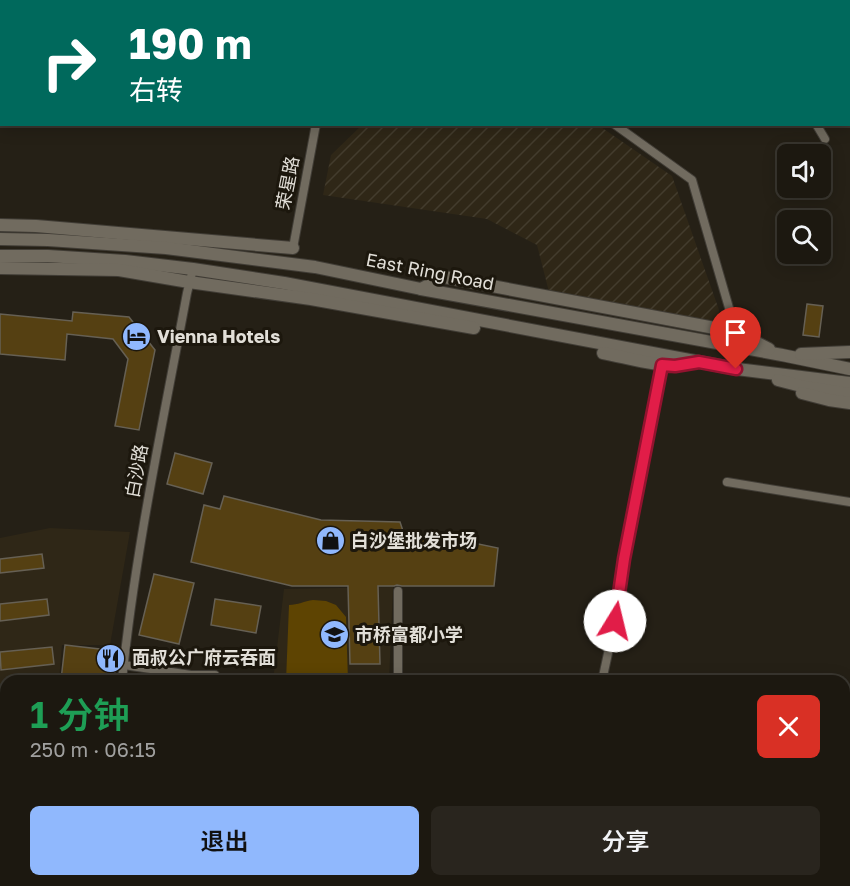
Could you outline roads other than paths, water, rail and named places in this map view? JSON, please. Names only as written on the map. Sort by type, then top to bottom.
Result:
[{"type":"main road","points":[[0,225],[36,226],[292,248]]},
{"type":"main road","name":"East Ring Road","points":[[0,239],[166,248],[289,264],[850,369]]},
{"type":"main road","points":[[252,259],[292,248]]},
{"type":"main road","points":[[284,283],[292,248]]},
{"type":"main road","points":[[0,256],[48,256],[125,261],[284,283],[663,361],[675,366],[699,362],[805,387],[850,394]]},
{"type":"main road","points":[[0,268],[119,270],[311,299],[663,361]]},
{"type":"main road","points":[[342,294],[348,274]]},
{"type":"main road","points":[[421,289],[444,277],[736,332],[782,355],[850,361]]},
{"type":"main road","points":[[284,283],[311,299]]},
{"type":"main road","points":[[782,355],[850,352]]},
{"type":"main road","points":[[736,369],[850,383]]},
{"type":"main road","points":[[777,379],[798,392],[813,397],[850,403]]},
{"type":"street","name":"荣星路","points":[[292,248],[316,126]]},
{"type":"street","points":[[617,126],[692,180],[736,332]]},
{"type":"street","points":[[817,126],[825,139]]},
{"type":"street","name":"白沙路","points":[[122,675],[132,598],[193,269]]},
{"type":"street","points":[[603,675],[663,361]]},
{"type":"street","points":[[727,482],[850,502]]},
{"type":"street","points":[[398,591],[398,675]]},
{"type":"street","points":[[123,665],[175,675]]},
{"type":"place","name":"Vienna Hotels","points":[[136,337]]},
{"type":"place","name":"白沙堡批发市场","points":[[330,541]]},
{"type":"place","name":"市桥富都小学","points":[[334,635]]},
{"type":"place","name":"面叔公广府云吞面","points":[[111,658]]}]
